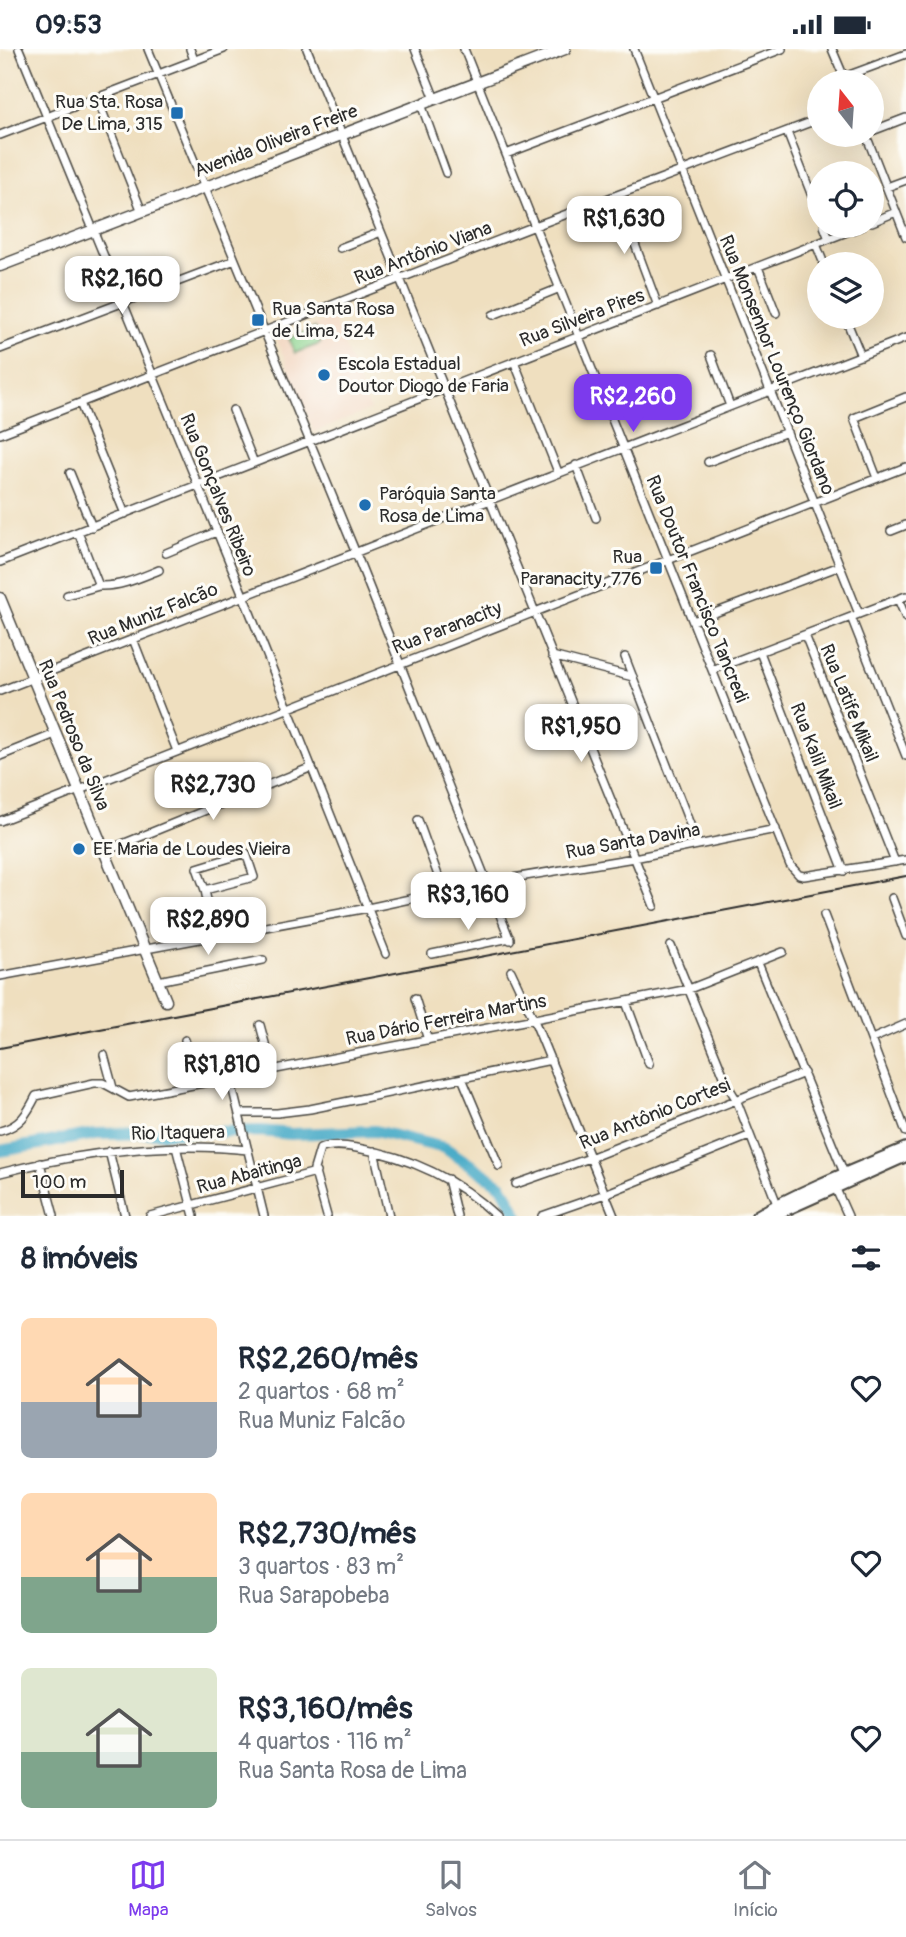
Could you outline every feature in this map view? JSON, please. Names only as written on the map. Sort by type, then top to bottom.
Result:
[{"type":"main road","points":[[757,1216],[844,1173],[906,1148]]},
{"type":"main road","points":[[772,1216],[906,1156]]},
{"type":"street","name":"Rua Gonçalves Ribeiro","points":[[19,49],[243,595],[386,954]]},
{"type":"street","points":[[148,49],[401,663],[510,939],[432,954]]},
{"type":"street","points":[[190,49],[194,60]]},
{"type":"street","points":[[0,135],[224,49]]},
{"type":"street","points":[[307,49],[654,907]]},
{"type":"street","points":[[415,49],[435,99]]},
{"type":"street","name":"Rua Doutor Francisco Tancredi","points":[[464,49],[790,865],[799,875],[844,871]]},
{"type":"street","name":"Avenida Oliveira Freire","points":[[0,266],[565,49]]},
{"type":"street","name":"Rua Monsenhor Lourenço Giordano","points":[[634,49],[840,566],[855,616],[906,756]]},
{"type":"street","points":[[506,155],[782,49]]},
{"type":"street","points":[[832,49],[841,70]]},
{"type":"street","points":[[891,49],[895,58]]},
{"type":"street","points":[[868,70],[906,54]]},
{"type":"street","points":[[97,98],[142,212]]},
{"type":"street","points":[[421,104],[446,173]]},
{"type":"street","points":[[884,126],[906,118]]},
{"type":"street","name":"Rua Antônio Viana","points":[[0,434],[535,226],[807,124]]},
{"type":"street","points":[[787,132],[807,183]]},
{"type":"street","points":[[871,147],[906,237]]},
{"type":"street","points":[[887,187],[906,180]]},
{"type":"street","points":[[617,196],[658,306]]},
{"type":"street","points":[[884,217],[896,212]]},
{"type":"street","points":[[340,248],[381,232]]},
{"type":"street","name":"Rua Silveira Pires","points":[[0,562],[829,239]]},
{"type":"street","points":[[816,244],[819,252]]},
{"type":"street","points":[[0,349],[235,260]]},
{"type":"street","points":[[758,267],[776,313]]},
{"type":"street","points":[[494,315],[559,288]]},
{"type":"street","points":[[850,329],[861,356]]},
{"type":"street","name":"Rua Muniz Falcão","points":[[0,691],[906,338]]},
{"type":"street","points":[[711,355],[730,406]]},
{"type":"street","points":[[514,362],[558,472]]},
{"type":"street","points":[[606,405],[642,392]]},
{"type":"street","points":[[877,478],[854,419],[906,397]]},
{"type":"street","points":[[80,403],[125,514]]},
{"type":"street","points":[[233,410],[254,463]]},
{"type":"street","points":[[708,462],[787,432]]},
{"type":"street","points":[[576,465],[596,518]]},
{"type":"street","name":"Rua Paranacity","points":[[0,821],[906,467]]},
{"type":"street","points":[[70,473],[92,527]]},
{"type":"street","points":[[891,531],[906,525]]},
{"type":"street","points":[[78,532],[99,586]]},
{"type":"street","points":[[166,553],[216,532]]},
{"type":"street","points":[[693,621],[840,566]]},
{"type":"street","points":[[67,595],[99,586],[112,587],[159,570]]},
{"type":"street","points":[[712,670],[902,597],[906,618]]},
{"type":"street","name":"Rua Pedroso da Silva","points":[[0,598],[166,1001]]},
{"type":"street","name":"Rua Latife Mikail","points":[[805,635],[895,862]]},
{"type":"street","points":[[133,639],[177,751]]},
{"type":"street","name":"Rua Kalil Mikail","points":[[760,652],[844,871]]},
{"type":"street","points":[[552,656],[633,677]]},
{"type":"street","points":[[625,657],[698,845]]},
{"type":"street","points":[[0,756],[55,734]]},
{"type":"street","points":[[103,852],[312,767]]},
{"type":"street","points":[[418,820],[443,892]]},
{"type":"street","name":"Rua Santa Davina","points":[[0,976],[776,829]]},
{"type":"street","points":[[205,890],[253,878],[244,852],[199,866],[197,870],[205,890],[214,937]]},
{"type":"street","points":[[844,871],[906,860]]},
{"type":"street","points":[[892,898],[906,936]]},
{"type":"street","points":[[824,915],[906,1132]]},
{"type":"street","points":[[671,946],[777,1204]]},
{"type":"street","name":"Rua Dário Ferreira Martins","points":[[0,1131],[18,1124],[26,1116],[36,1096],[103,1083],[129,1097],[534,1020],[689,989],[782,952]]},
{"type":"street","points":[[158,981],[263,960]]},
{"type":"street","points":[[758,963],[844,1173]]},
{"type":"street","points":[[511,971],[534,1020],[614,1216]]},
{"type":"street","points":[[415,998],[428,1039]]},
{"type":"street","points":[[626,1002],[649,1065]]},
{"type":"street","points":[[872,1039],[906,1024]]},
{"type":"street","points":[[260,1025],[272,1069]]},
{"type":"street","points":[[185,1040],[198,1084]]},
{"type":"street","points":[[104,1055],[113,1088]]},
{"type":"street","points":[[241,1116],[310,1109],[551,1061]]},
{"type":"street","name":"Rua Antônio Cortesi","points":[[516,1184],[590,1158],[804,1073]]},
{"type":"street","points":[[230,1078],[264,1216]]},
{"type":"street","points":[[462,1078],[499,1166]]},
{"type":"street","points":[[542,1216],[605,1194],[749,1136]]},
{"type":"street","name":"Rio Itaquera","points":[[0,1173],[109,1151],[247,1146]]},
{"type":"street","points":[[176,1147],[194,1216]]},
{"type":"street","points":[[327,1216],[316,1172],[318,1152],[323,1147],[374,1151],[413,1163],[448,1179],[496,1216]]},
{"type":"street","points":[[109,1151],[125,1216]]},
{"type":"street","points":[[374,1151],[389,1216]]},
{"type":"street","points":[[40,1163],[54,1216]]},
{"type":"street","name":"Rua Abaitinga","points":[[150,1216],[316,1172]]},
{"type":"street","points":[[448,1179],[457,1216]]},
{"type":"street","points":[[835,1187],[848,1216]]},
{"type":"shaded area","name":"Escola Estadual Doutor Diogo de Faria","points":[[333,318],[370,410],[314,432],[277,340]]},
{"type":"green space","points":[[315,328],[320,344],[295,353],[289,338]]},
{"type":"waterway","name":"Rio Itaquera","points":[[0,1151],[95,1134],[375,1131],[445,1148],[502,1186],[518,1216]]},
{"type":"railway","points":[[0,1048],[906,876]]},
{"type":"place","name":"Rua Sta. Rosa De Lima, 315","points":[[177,113]]},
{"type":"place","name":"Rua Santa Rosa de Lima, 524","points":[[258,320]]},
{"type":"place","name":"Escola Estadual Doutor Diogo de Faria","points":[[324,375]]},
{"type":"place","name":"Paróquia Santa Rosa de Lima","points":[[365,505]]},
{"type":"place","name":"Rua Paranacity, 776","points":[[656,568]]},
{"type":"place","name":"EE Maria de Loudes Vieira","points":[[79,849]]}]
